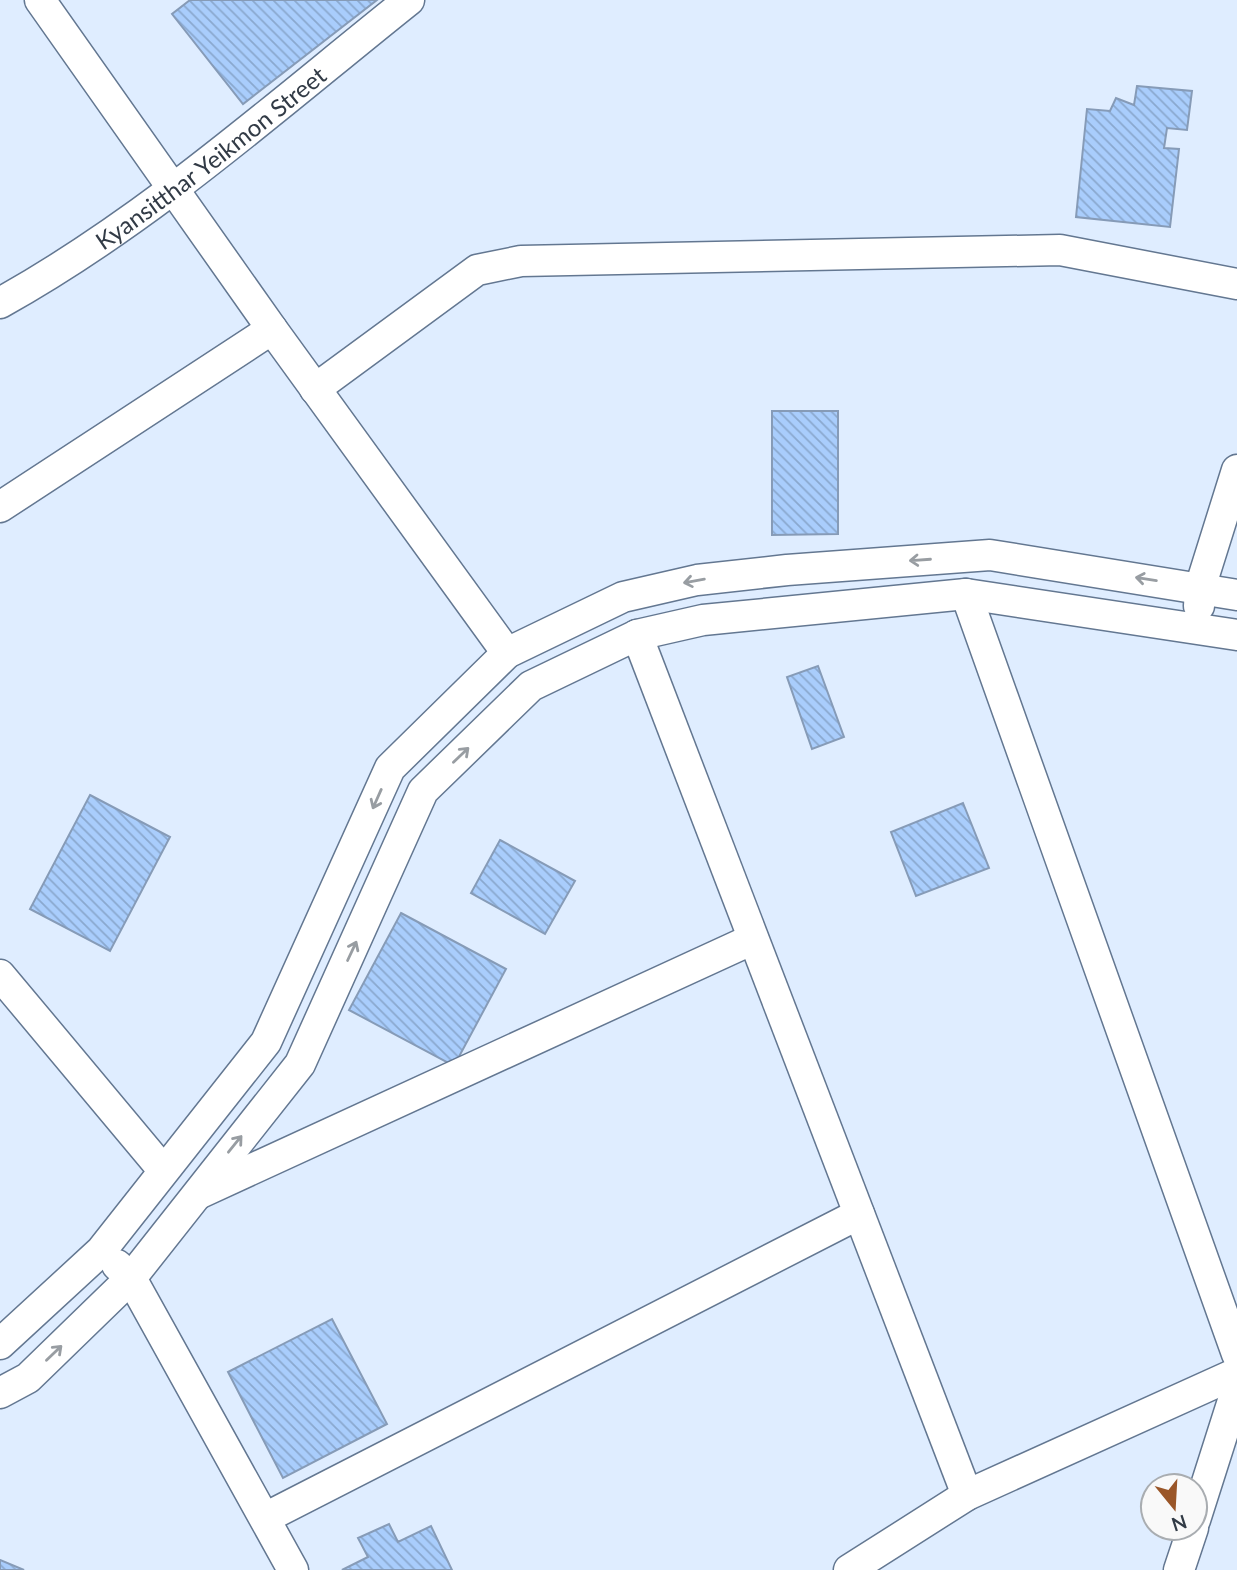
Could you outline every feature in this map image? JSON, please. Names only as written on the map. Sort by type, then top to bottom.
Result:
[{"type":"street","points":[[40,0],[272,329],[507,653]]},
{"type":"street","name":"Kyansitthar Yeikmon Street","points":[[0,303],[45,278],[175,190],[409,0]]},
{"type":"street","points":[[315,389],[477,270],[521,261],[1060,250],[1237,284]]},
{"type":"street","points":[[0,507],[272,329]]},
{"type":"street","points":[[1197,628],[1200,588],[1237,470]]},
{"type":"street","points":[[0,1345],[101,1251],[266,1042],[390,768],[507,653],[624,597],[697,580],[787,570],[990,555],[1237,594]]},
{"type":"street","points":[[966,594],[1237,1354]]},
{"type":"street","points":[[0,1393],[28,1378],[131,1278],[300,1064],[424,791],[531,686],[637,635],[703,620],[966,594],[1237,635]]},
{"type":"street","points":[[637,635],[967,1495]]},
{"type":"street","points":[[195,1195],[753,939]]},
{"type":"street","points":[[0,975],[163,1170]]},
{"type":"street","points":[[265,1518],[859,1214]]},
{"type":"street","points":[[101,1251],[131,1278],[293,1570]]},
{"type":"street","points":[[849,1570],[967,1495],[1237,1373]]},
{"type":"street","points":[[1209,1476],[1237,1388]]},
{"type":"street","points":[[1179,1570],[1188,1542]]},
{"type":"building","points":[[190,0],[377,0],[243,104],[172,14]]},
{"type":"building","points":[[1137,86],[1192,91],[1187,130],[1167,128],[1164,148],[1179,149],[1170,227],[1076,217],[1087,109],[1110,111],[1116,98],[1134,105]]},
{"type":"building","points":[[772,411],[838,411],[838,534],[772,535]]},
{"type":"building","points":[[818,666],[844,737],[812,749],[787,677]]},
{"type":"building","points":[[90,795],[170,837],[110,951],[30,909]]},
{"type":"building","points":[[963,803],[989,868],[916,896],[891,832]]},
{"type":"building","points":[[500,840],[575,881],[545,934],[471,893]]},
{"type":"building","points":[[401,913],[506,969],[454,1066],[349,1010]]},
{"type":"building","points":[[332,1319],[387,1424],[283,1478],[228,1372]]},
{"type":"building","points":[[389,1524],[398,1542],[431,1526],[452,1570],[342,1570],[368,1557],[358,1538]]},
{"type":"building","points":[[0,1560],[24,1570],[0,1570]]}]
